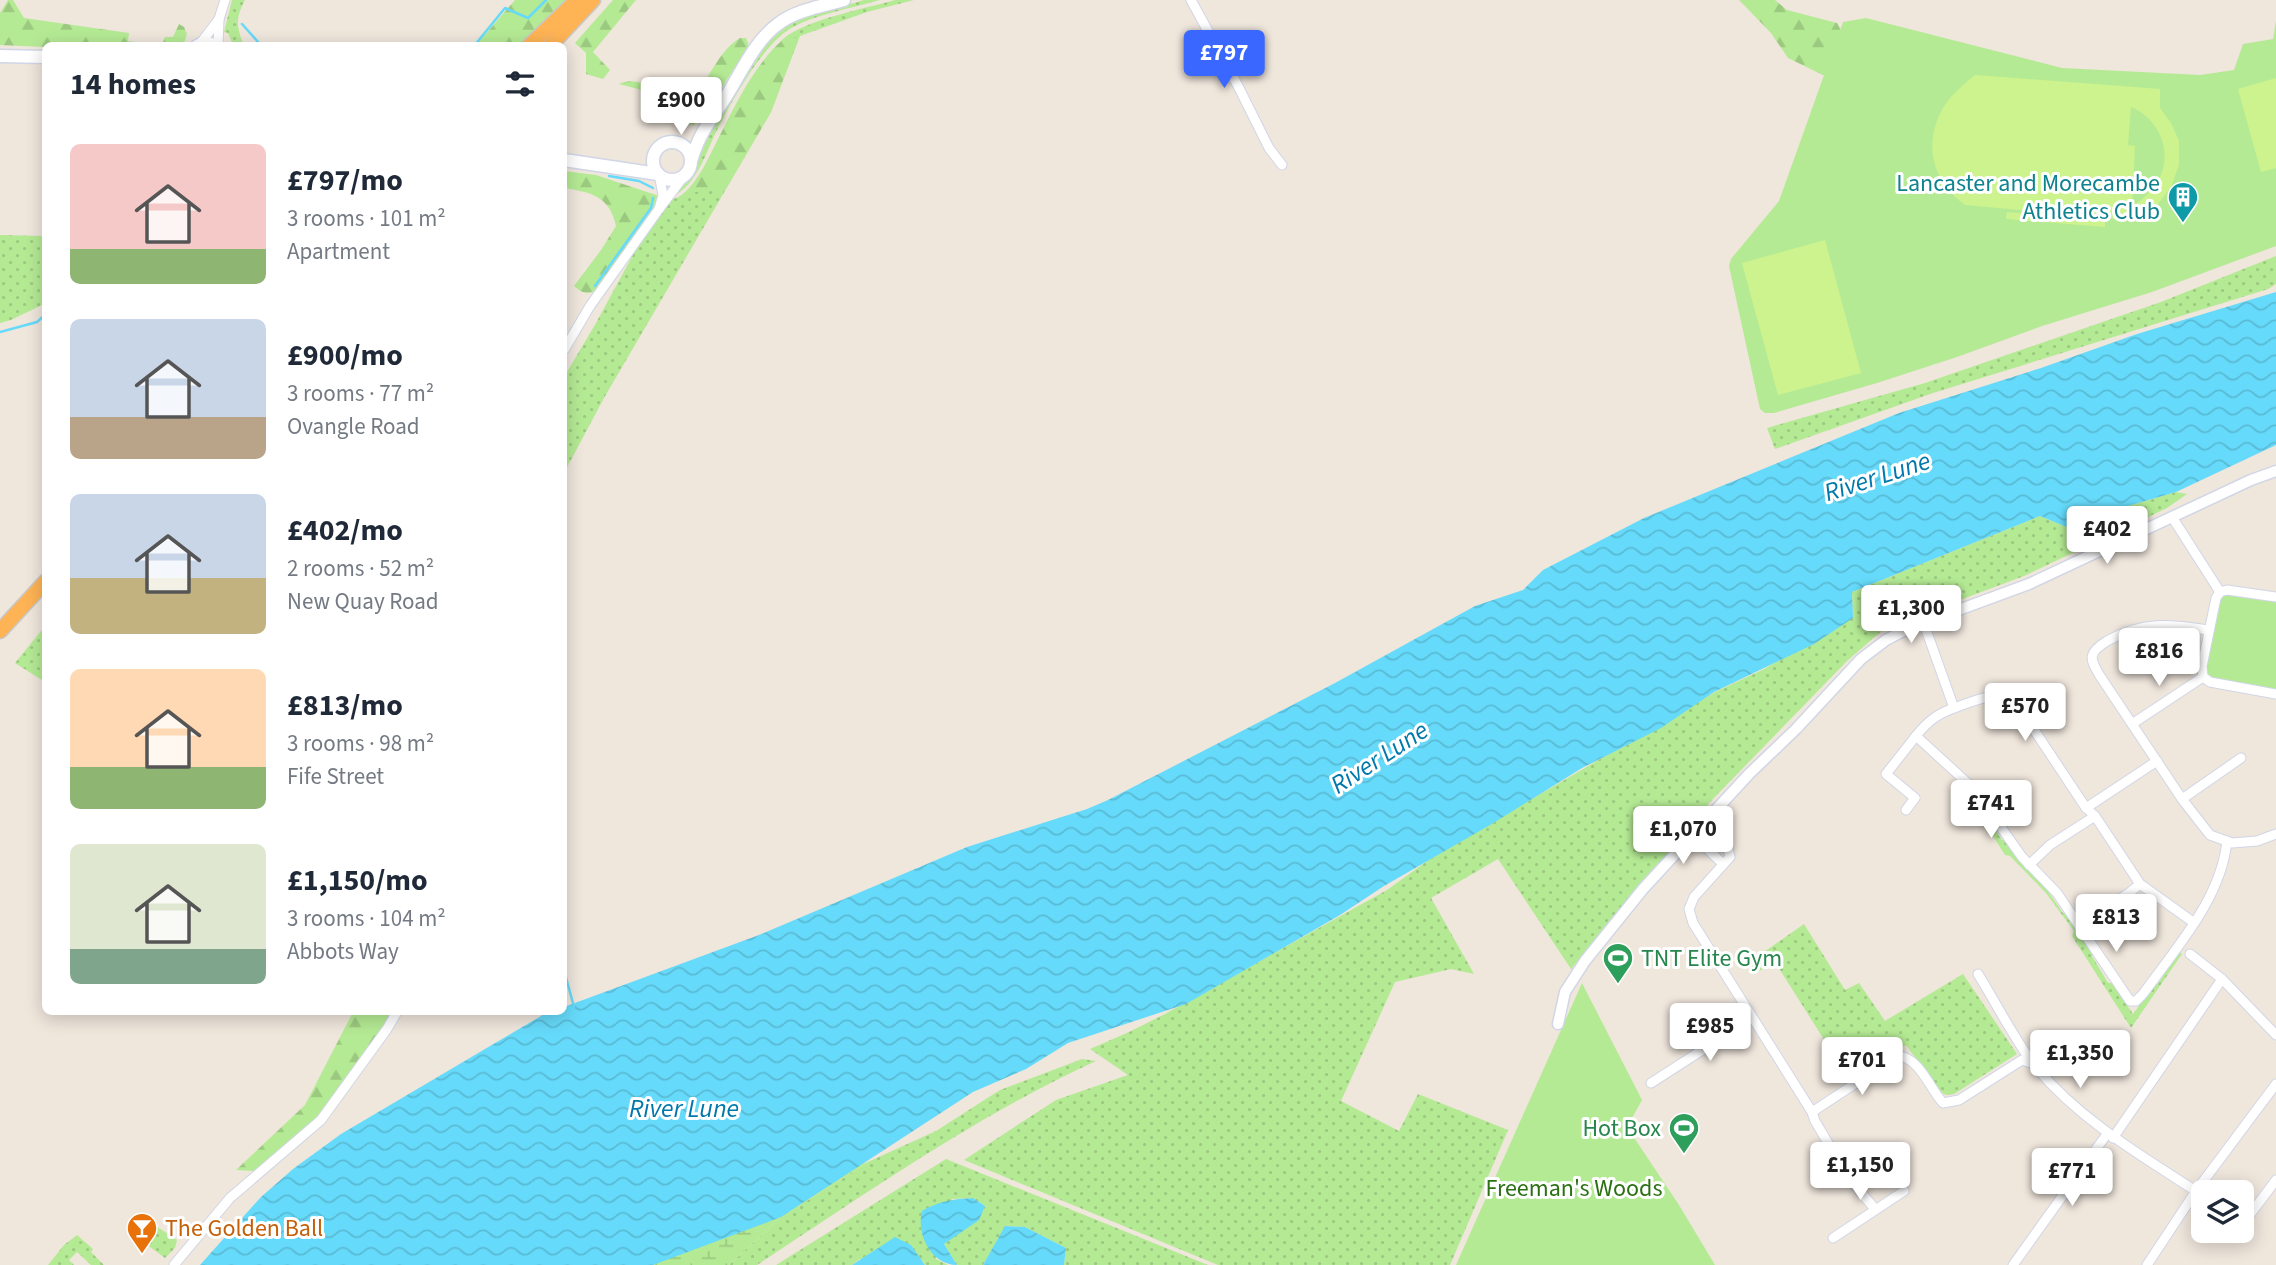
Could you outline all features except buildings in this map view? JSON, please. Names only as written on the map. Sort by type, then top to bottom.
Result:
[{"type":"highway","points":[[533,42],[577,0]]},
{"type":"highway","points":[[554,42],[593,0]]},
{"type":"highway","points":[[0,631],[42,585]]},
{"type":"main road","points":[[606,166],[634,162],[655,153],[663,144],[690,137],[704,126],[726,97],[756,48],[779,23],[802,12],[844,0]]},
{"type":"main road","points":[[0,56],[42,57]]},
{"type":"main road","points":[[567,160],[659,174],[668,179],[684,176],[704,126]]},
{"type":"main road","points":[[675,142],[685,147],[691,161]]},
{"type":"main road","points":[[655,153],[653,164],[659,174]]},
{"type":"street","points":[[217,42],[219,19],[225,0]]},
{"type":"street","points":[[1191,0],[1269,148],[1282,165]]},
{"type":"street","points":[[201,42],[219,19]]},
{"type":"street","points":[[659,174],[663,190],[659,209]]},
{"type":"street","points":[[567,345],[590,306],[684,176]]},
{"type":"street","points":[[1558,1024],[1565,992],[1643,889],[1692,834],[1861,659],[1886,640],[2029,584],[2276,471]]},
{"type":"street","points":[[2172,517],[2220,592]]},
{"type":"street","points":[[2276,597],[2227,590],[2220,592],[2216,598],[2202,666],[2203,677],[2210,682],[2276,694]]},
{"type":"street","points":[[1924,624],[1954,708]]},
{"type":"street","points":[[2208,631],[2167,625],[2144,626],[2123,632],[2096,648],[2091,656],[2093,665],[2182,799],[2210,835],[2232,843],[2257,841],[2276,834]]},
{"type":"street","points":[[2132,724],[2203,677]]},
{"type":"street","points":[[1906,810],[1915,798],[1886,774],[1927,723],[1938,714],[1990,696],[2010,699],[2019,708],[2086,808],[2095,816],[2140,884],[2193,922]]},
{"type":"street","points":[[1916,736],[1974,789],[2014,848],[2057,893],[2123,993],[2133,1002],[2143,994],[2215,886],[2225,859],[2227,841]]},
{"type":"street","points":[[2182,799],[2241,758]]},
{"type":"street","points":[[2086,808],[2157,761]]},
{"type":"street","points":[[2029,865],[2050,845],[2095,816]]},
{"type":"street","points":[[1703,823],[1728,849],[1730,857],[1694,897],[1689,909],[1693,923],[1812,1112],[1848,1177],[1875,1209]]},
{"type":"street","points":[[1692,834],[1723,864]]},
{"type":"street","points":[[2080,926],[2140,884]]},
{"type":"street","points":[[2190,954],[2222,979],[2276,1035]]},
{"type":"street","points":[[1978,974],[2034,1064],[2058,1090],[2110,1136],[2191,1188]]},
{"type":"street","points":[[2012,1265],[2110,1136],[2222,979]]},
{"type":"street","points":[[174,1265],[230,1198],[321,1120],[395,1015]]},
{"type":"street","points":[[1651,1083],[1752,1018]]},
{"type":"street","points":[[1812,1112],[1897,1056],[1904,1056],[1915,1063],[1943,1103],[1959,1100],[2022,1060],[2034,1064]]},
{"type":"street","points":[[2204,1180],[2276,1084]]},
{"type":"street","points":[[2254,1209],[2276,1180]]},
{"type":"street","points":[[1833,1238],[1903,1191]]},
{"type":"street","points":[[2147,1265],[2191,1199]]},
{"type":"green space","points":[[8,0],[13,0],[24,18],[129,33],[128,41],[136,42],[42,42],[42,47],[0,45],[0,13]]},
{"type":"green space","points":[[232,0],[245,0],[238,26],[243,42],[232,42],[228,33],[224,32]]},
{"type":"green space","points":[[515,0],[566,0],[524,42],[478,42]]},
{"type":"green space","points":[[613,0],[636,0],[593,52],[610,70],[603,79],[586,74],[586,53],[575,43]]},
{"type":"green space","points":[[864,0],[880,0],[809,20],[778,38],[739,90],[695,176],[673,196],[694,174],[700,145],[768,42],[787,26],[804,18]]},
{"type":"green space","points":[[895,0],[914,0],[867,12],[800,36],[771,112],[604,398],[567,467],[567,372],[634,253],[671,199],[680,196],[699,175],[736,105],[776,46],[793,32],[836,15]]},
{"type":"green space","points":[[1739,0],[1775,0],[1787,10],[1837,23],[1845,38],[1829,78],[1788,58],[1771,33]]},
{"type":"green space","points":[[1866,18],[2062,68],[2200,75],[2234,70],[2243,44],[2273,39],[2276,21],[2276,246],[2152,292],[2042,326],[1957,357],[1877,383],[1774,413],[1765,413],[1760,409],[1729,266],[1731,259],[1779,201],[1843,22]]},
{"type":"green space","points":[[179,24],[187,34],[184,42],[163,42],[165,37],[173,37]]},
{"type":"green space","points":[[790,34],[798,40],[771,112],[727,187],[684,194],[702,170],[757,70]]},
{"type":"green space","points":[[740,38],[746,38],[749,46],[707,110],[693,126],[657,94],[619,84],[643,83],[680,106],[689,101],[723,54]]},
{"type":"green space","points":[[1975,75],[2160,89],[2160,108],[2179,141],[2179,165],[2171,187],[2158,204],[2138,217],[2121,219],[1965,205],[1954,196],[1939,175],[1933,138],[1944,107]],"holes":[[[2131,107],[2143,114],[2159,133],[2165,157],[2158,181],[2143,198],[2132,205],[2135,146],[2128,145]]]},
{"type":"green space","points":[[2276,78],[2276,168],[2261,172],[2238,89]]},
{"type":"green space","points":[[567,171],[596,175],[659,196],[642,230],[595,291],[589,293],[574,286],[616,226],[604,202],[582,191],[567,188]]},
{"type":"green space","points":[[2007,212],[2105,221],[2105,227],[2006,219]]},
{"type":"green space","points":[[0,235],[42,236],[42,305],[0,323]]},
{"type":"green space","points":[[1825,240],[1861,373],[1778,395],[1742,263]]},
{"type":"green space","points":[[2276,256],[2276,284],[2268,289],[1933,393],[1775,449],[1767,428],[1925,383],[2161,302]]},
{"type":"green space","points":[[2176,492],[2187,494],[2167,508],[2024,576],[1885,628],[1847,661],[1709,803],[1693,826],[1571,969],[1498,859],[1431,898],[1474,974],[1451,969],[1395,982],[1341,1101],[1399,1131],[1418,1094],[1508,1130],[1450,1265],[1218,1265],[964,1160],[1056,1100],[1128,1075],[1090,1049],[1165,1014],[1387,890],[1430,859],[1487,825],[1715,692],[1764,669],[1853,618],[1852,592],[2040,516],[2069,528],[2089,517]]},
{"type":"green space","points":[[2220,592],[2276,597],[2276,694],[2210,682],[2202,666]]},
{"type":"green space","points":[[42,630],[42,680],[15,663]]},
{"type":"green space","points":[[1983,807],[1987,812],[1985,815],[2002,840],[2005,839],[2019,859],[2047,886],[2063,913],[2067,913],[2093,953],[2092,956],[2108,983],[2112,983],[2133,1014],[2155,984],[2158,984],[2178,951],[2182,954],[2131,1028],[2072,936],[2074,931],[2046,893],[2010,856],[2005,855],[1977,811]]},
{"type":"green space","points":[[1804,924],[1845,990],[1859,983],[1885,1021],[1963,974],[2017,1054],[1954,1094],[1946,1095],[1939,1091],[1906,1045],[1844,1082],[1830,1061],[1835,1057],[1775,962],[1754,974],[1747,964]]},
{"type":"green space","name":"Freeman's Woods","points":[[1582,983],[1642,1100],[1627,1127],[1715,1265],[1456,1265]]},
{"type":"green space","points":[[351,1015],[390,1015],[329,1105],[292,1141],[254,1171],[236,1170],[305,1105]]},
{"type":"green space","points":[[1082,1059],[1096,1061],[965,1131],[757,1265],[729,1265],[781,1217],[870,1161],[936,1131],[1000,1090]]},
{"type":"green space","points":[[946,1159],[1208,1265],[1064,1265],[1066,1248],[1025,1227],[1006,1226],[983,1265],[957,1265],[944,1244],[985,1206],[973,1198],[952,1199],[936,1259],[948,1265],[925,1265],[923,1261],[860,1259],[852,1265],[776,1265]]},
{"type":"green space","points":[[870,1161],[781,1217],[729,1265],[592,1265]]},
{"type":"green space","points":[[153,1224],[177,1240],[175,1248],[165,1258],[142,1241],[145,1237],[143,1235]]},
{"type":"green space","points":[[77,1235],[93,1249],[91,1252],[104,1265],[91,1265],[77,1252],[69,1260],[74,1265],[48,1265],[64,1245]]},
{"type":"water","name":"River Lune","points":[[2276,292],[2276,445],[2176,492],[2090,517],[2069,528],[2040,516],[1852,592],[1853,618],[1814,644],[1714,692],[1661,728],[1582,768],[1340,915],[1186,1004],[1068,1043],[1026,1069],[973,1092],[781,1217],[653,1265],[200,1265],[261,1197],[293,1169],[341,1134],[543,1015],[567,1015],[567,1006],[759,935],[967,847],[1108,800],[1335,683],[1475,606],[1523,590],[1543,570],[1644,518],[1899,413],[2137,334]]},
{"type":"water","points":[[973,1198],[985,1206],[979,1220],[944,1244],[957,1265],[948,1264],[940,1260],[928,1247],[921,1229],[922,1211],[946,1201]]},
{"type":"water","points":[[1005,1226],[1025,1227],[1066,1248],[1064,1265],[983,1265]]},
{"type":"water","points":[[895,1237],[911,1245],[925,1265],[852,1265]]},
{"type":"waterway","points":[[477,42],[505,8],[528,18],[546,0]]},
{"type":"waterway","points":[[242,24],[258,42]]},
{"type":"waterway","points":[[609,176],[639,181],[653,188]]},
{"type":"waterway","points":[[595,286],[651,208],[653,198]]},
{"type":"waterway","points":[[0,332],[37,322],[42,318]]},
{"type":"waterway","points":[[567,981],[574,1007]]},
{"type":"place","name":"Lancaster and Morecambe Athletics Club","points":[[2183,224]]},
{"type":"place","name":"TNT Elite Gym","points":[[1618,985]]},
{"type":"place","name":"Hot Box","points":[[1684,1155]]},
{"type":"place","name":"The Golden Ball","points":[[142,1255]]}]
